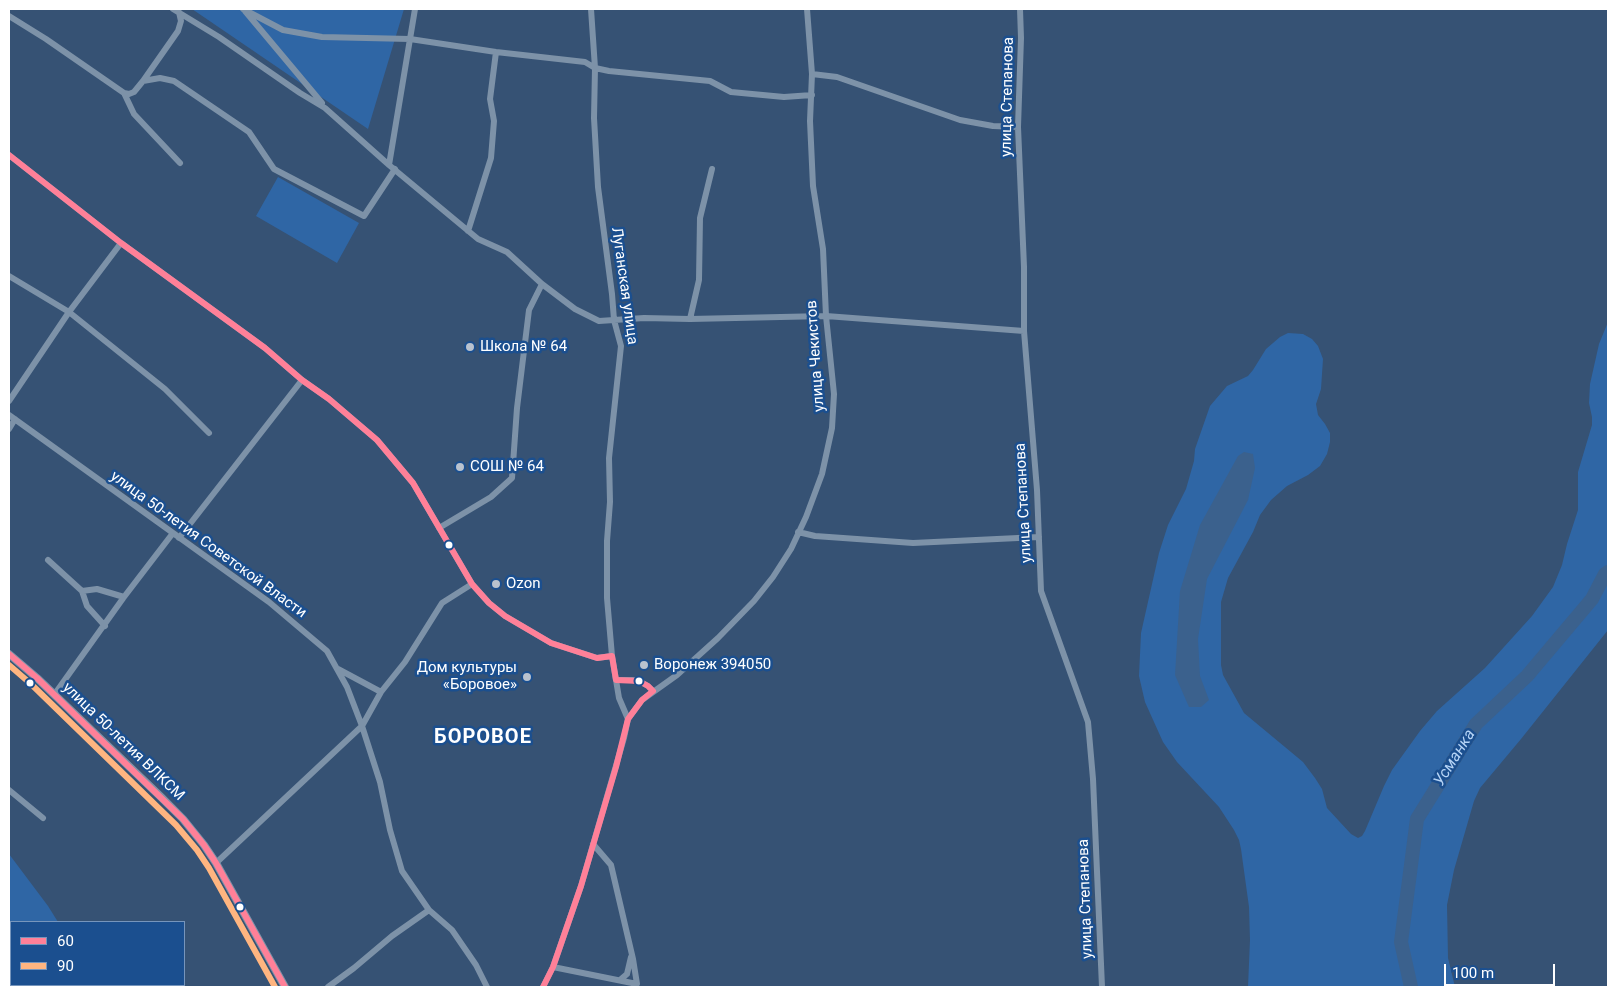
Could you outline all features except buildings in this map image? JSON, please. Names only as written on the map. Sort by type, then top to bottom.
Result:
[{"type":"street","points":[[173,9],[219,37],[325,108],[478,239],[506,252],[542,284],[575,309],[599,321],[644,318],[690,319],[826,316],[1024,331]]},
{"type":"street","points":[[243,9],[325,108]]},
{"type":"street","points":[[243,9],[283,30],[322,37],[410,39],[496,52],[585,62],[595,68],[609,71],[710,81],[731,92],[784,97],[812,95]]},
{"type":"street","points":[[143,81],[160,78],[174,81],[249,132],[274,169],[364,216],[392,167],[415,9]]},
{"type":"street","name":"Луганская улица","points":[[591,9],[595,68],[594,118],[598,187],[614,320],[621,346],[609,458],[610,502],[606,541],[607,598],[612,656],[619,698],[628,719]]},
{"type":"street","name":"улица Чекистов","points":[[628,719],[642,700],[676,675],[754,601],[791,549],[822,474],[832,428],[834,394],[826,316],[823,248],[813,186],[810,121],[812,74],[807,9]]},
{"type":"street","name":"улица Степанова","points":[[1020,9],[1018,127],[1024,267],[1024,331],[1037,490],[1041,591],[1088,722],[1093,779],[1102,987]]},
{"type":"street","points":[[9,16],[124,93],[129,94],[134,92],[143,81],[178,31],[181,21],[179,11]]},
{"type":"street","points":[[468,231],[491,158],[494,121],[490,99],[496,52]]},
{"type":"street","points":[[812,74],[837,77],[960,120],[993,126],[1018,127]]},
{"type":"street","points":[[124,93],[134,114],[180,164]]},
{"type":"street","points":[[9,155],[121,243],[265,348],[377,440],[413,484],[472,584],[489,603],[505,616],[551,643],[597,658],[612,656]]},
{"type":"street","points":[[690,319],[698,280],[700,218],[712,169]]},
{"type":"street","points":[[9,401],[70,312],[121,243]]},
{"type":"street","points":[[9,276],[70,312],[165,389],[209,433]]},
{"type":"street","points":[[439,528],[490,497],[512,478],[517,408],[529,310],[542,284]]},
{"type":"street","points":[[54,695],[124,598],[302,380]]},
{"type":"street","name":"улица 50-летия Советской Власти","points":[[9,414],[269,602],[327,651],[338,669],[362,726],[380,782],[390,830],[402,871],[429,910],[452,930],[476,965],[487,987]]},
{"type":"street","points":[[9,429],[16,419]]},
{"type":"street","points":[[798,532],[815,536],[914,543],[1039,537]]},
{"type":"street","points":[[48,560],[82,591],[87,606],[105,626]]},
{"type":"street","points":[[216,863],[362,726],[381,692],[405,662],[442,603],[472,584]]},
{"type":"street","points":[[82,591],[97,589],[124,598]]},
{"type":"street","name":"улица 50-летия ВЛКСМ","points":[[9,654],[37,678],[183,819],[216,863],[285,987]]},
{"type":"street","points":[[338,669],[381,692]]},
{"type":"street","points":[[616,680],[639,681],[653,691]]},
{"type":"street","points":[[543,987],[553,967],[581,886],[622,746],[628,719]]},
{"type":"street","points":[[9,790],[43,818]]},
{"type":"street","points":[[593,844],[611,865],[640,986]]},
{"type":"street","points":[[328,987],[392,936],[429,910]]},
{"type":"street","points":[[620,980],[630,967],[632,953]]},
{"type":"street","points":[[553,967],[620,980],[640,986]]},
{"type":"shaded area","points":[[192,9],[404,9],[368,129]]},
{"type":"shaded area","points":[[278,177],[359,223],[337,263],[256,216]]},
{"type":"shaded area","points":[[1608,322],[1608,630],[1480,788],[1474,801],[1454,870],[1447,905],[1448,958],[1455,987],[1248,987],[1249,907],[1239,840],[1219,807],[1177,762],[1163,742],[1145,702],[1139,676],[1141,633],[1159,553],[1168,525],[1186,489],[1194,461],[1195,449],[1210,406],[1227,386],[1248,376],[1266,349],[1280,337],[1288,333],[1303,334],[1312,339],[1318,346],[1323,359],[1321,389],[1316,404],[1318,415],[1330,433],[1327,454],[1320,466],[1287,486],[1271,500],[1260,515],[1228,578],[1221,602],[1221,665],[1223,675],[1244,713],[1303,762],[1322,789],[1327,808],[1351,834],[1358,838],[1365,831],[1392,770],[1420,731],[1437,711],[1485,668],[1532,616],[1553,587],[1562,565],[1578,510],[1578,472],[1592,425],[1589,403],[1590,384],[1599,344]]},
{"type":"shaded area","points":[[1244,452],[1253,454],[1255,468],[1248,500],[1207,579],[1198,639],[1200,676],[1209,700],[1201,707],[1189,707],[1175,675],[1180,591],[1200,525],[1238,456]]},
{"type":"shaded area","points":[[9,854],[57,921],[10,921],[10,986],[102,987],[9,987]]},
{"type":"waterway","name":"Усманка","points":[[1411,987],[1401,942],[1417,819],[1476,724],[1527,676],[1592,599],[1605,574],[1608,572]]},
{"type":"transit line","name":"60","points":[[9,155],[121,243],[265,348],[377,440],[413,483],[472,584],[489,603],[505,616],[551,643],[597,658],[612,656],[616,680],[639,681],[653,691],[642,700],[628,719],[581,886],[553,967],[543,987]]},
{"type":"transit line","name":"60","points":[[9,654],[37,678],[183,819],[216,863],[285,987]]},
{"type":"transit line","name":"90","points":[[9,665],[31,684],[176,825],[197,850],[209,868],[275,987]]},
{"type":"place","name":"Школа № 64","points":[[470,347]]},
{"type":"place","name":"СОШ № 64","points":[[460,467]]},
{"type":"place","name":"Ozon","points":[[496,584]]},
{"type":"place","name":"Воронеж 394050","points":[[644,665]]},
{"type":"place","name":"Дом культуры «Боровое»","points":[[527,677]]},
{"type":"district","name":"БОРОВОЕ","points":[[483,738]]}]
